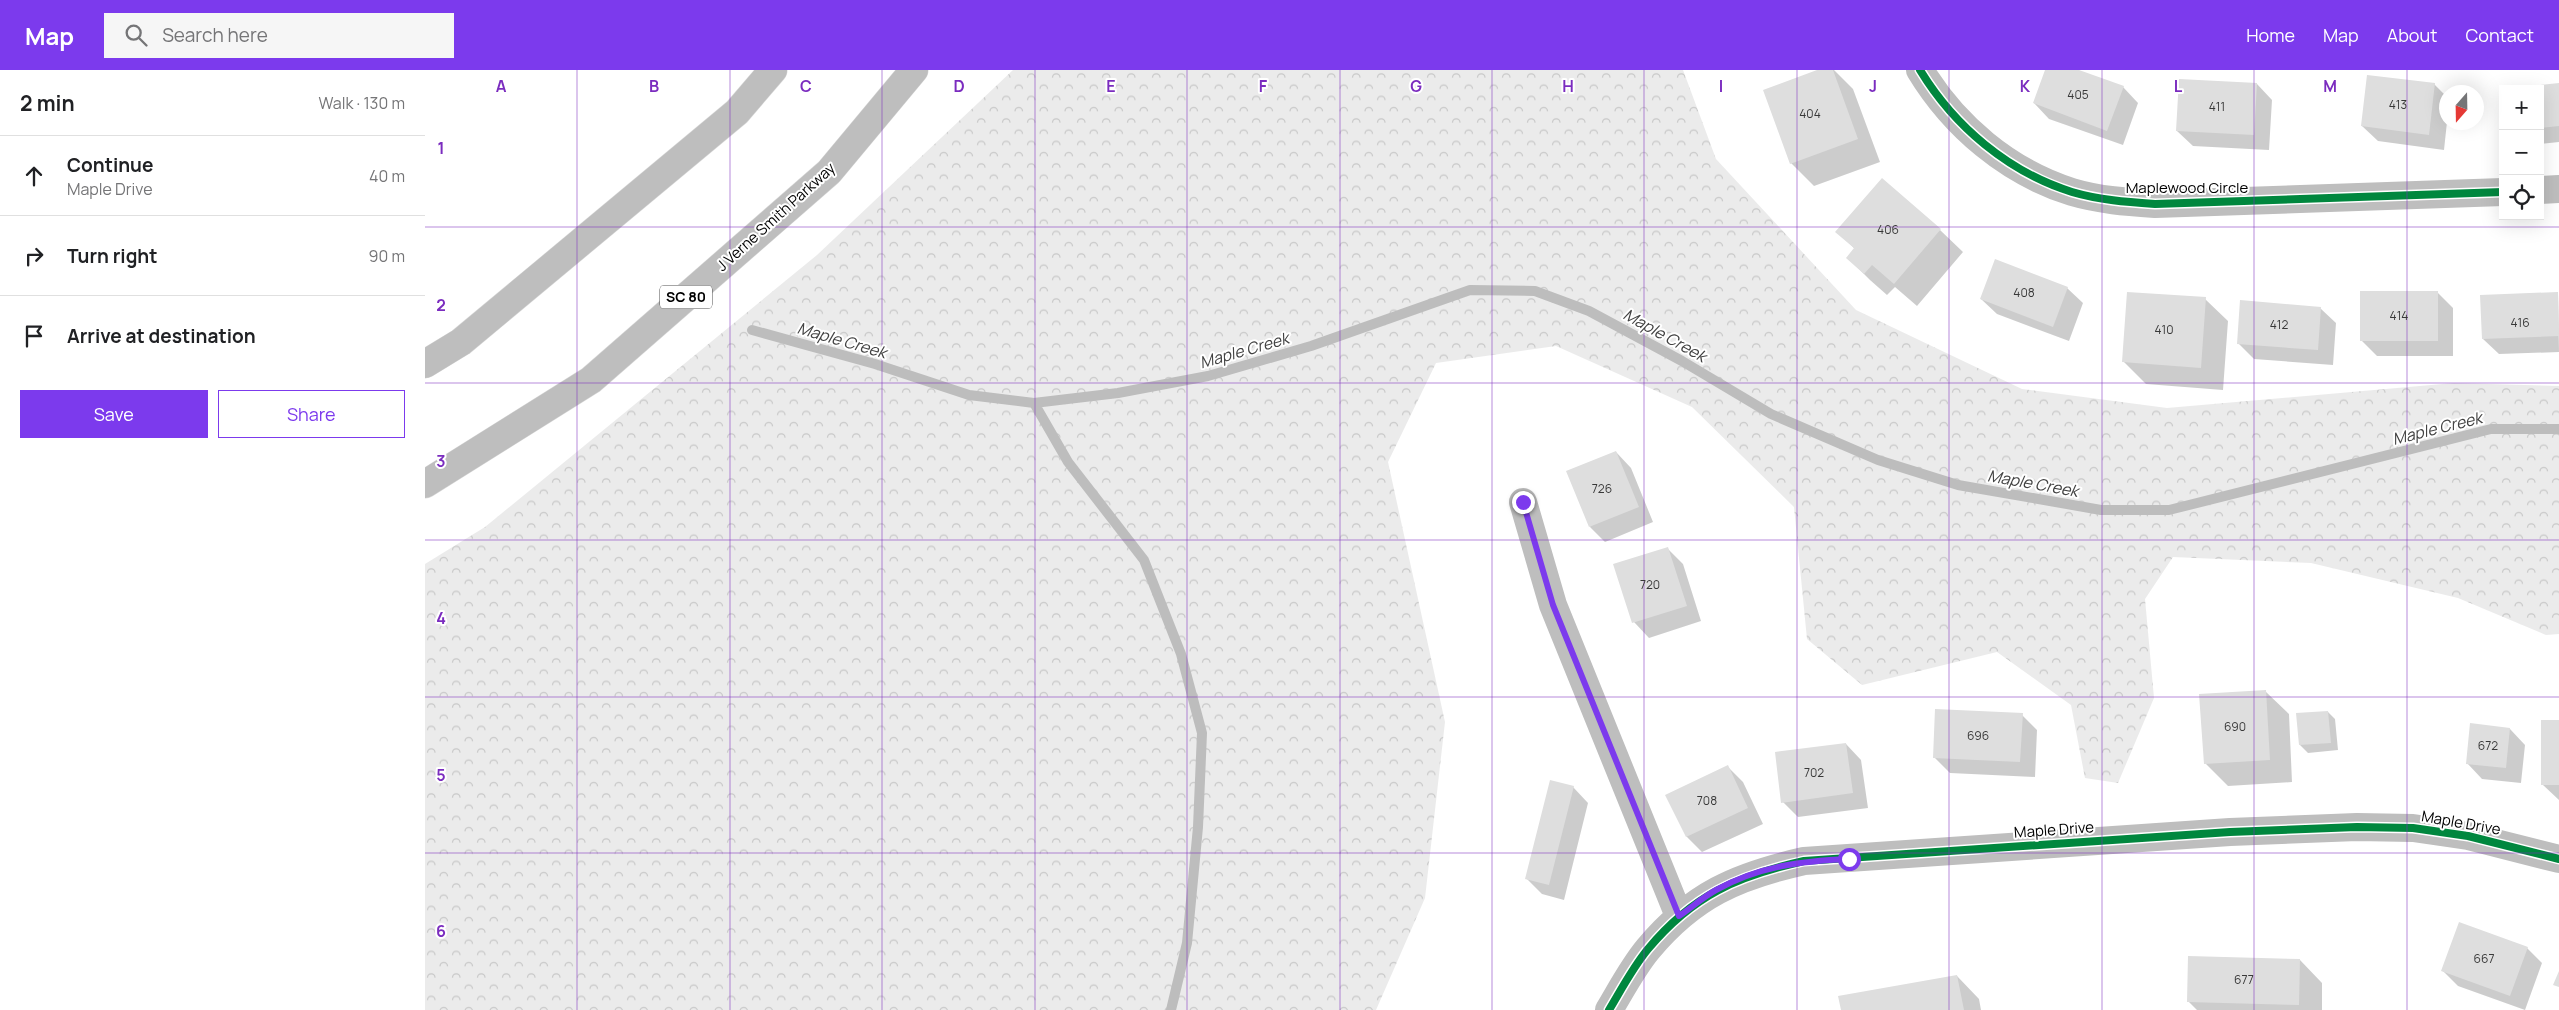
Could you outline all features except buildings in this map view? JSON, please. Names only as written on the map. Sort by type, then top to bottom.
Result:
[{"type":"street","points":[[425,364],[461,342],[737,112],[773,70]]},
{"type":"street","name":"J Verne Smith Parkway","points":[[425,484],[591,380],[829,172],[914,70]]},
{"type":"street","name":"Maplewood Circle","points":[[1920,70],[1935,94],[1963,126],[1996,154],[2032,175],[2072,192],[2113,201],[2155,204],[2499,192]]},
{"type":"street","points":[[2544,190],[2559,189]]},
{"type":"street","points":[[1523,502],[1553,605],[1679,916]]},
{"type":"street","name":"Maple Drive","points":[[1609,1010],[1647,950],[1679,916],[1716,890],[1759,871],[1804,861],[2108,840],[2318,829],[2413,828],[2468,836],[2559,859]]},
{"type":"green space","points":[[1013,70],[1683,70],[1716,159],[1856,310],[2022,389],[2167,408],[2454,383],[2559,386],[2559,634],[2546,635],[2458,598],[2311,563],[2173,557],[2145,599],[2154,698],[2118,783],[2085,778],[2071,705],[1997,652],[1862,685],[1807,639],[1794,507],[1692,407],[1556,346],[1436,363],[1388,462],[1445,722],[1425,898],[1376,1010],[425,1010],[425,564],[485,527],[817,255]]},
{"type":"waterway","name":"Maple Creek","points":[[752,330],[875,364],[969,395],[1034,403],[1118,393],[1208,376],[1311,346],[1470,290],[1535,291],[1589,311],[1682,361],[1771,414],[1878,460],[1958,485],[2101,510],[2169,510],[2491,429],[2559,429]]},
{"type":"waterway","points":[[1034,403],[1068,462],[1144,560],[1181,654],[1202,733],[1198,827],[1187,943],[1171,1010]]},
{"type":"cycle path","points":[[1920,70],[1949,110],[1966,128],[2005,159],[2048,183],[2092,197],[2155,204],[2499,192]]},
{"type":"cycle path","points":[[1609,1010],[1627,979],[1648,949],[1665,930],[1699,901],[1737,881],[1758,873],[1804,861],[2230,832],[2357,827],[2413,828],[2468,836],[2559,859]]},
{"type":"route","points":[[1523,502],[1553,605],[1679,916],[1716,890],[1759,871],[1804,861],[1849,859]]}]
